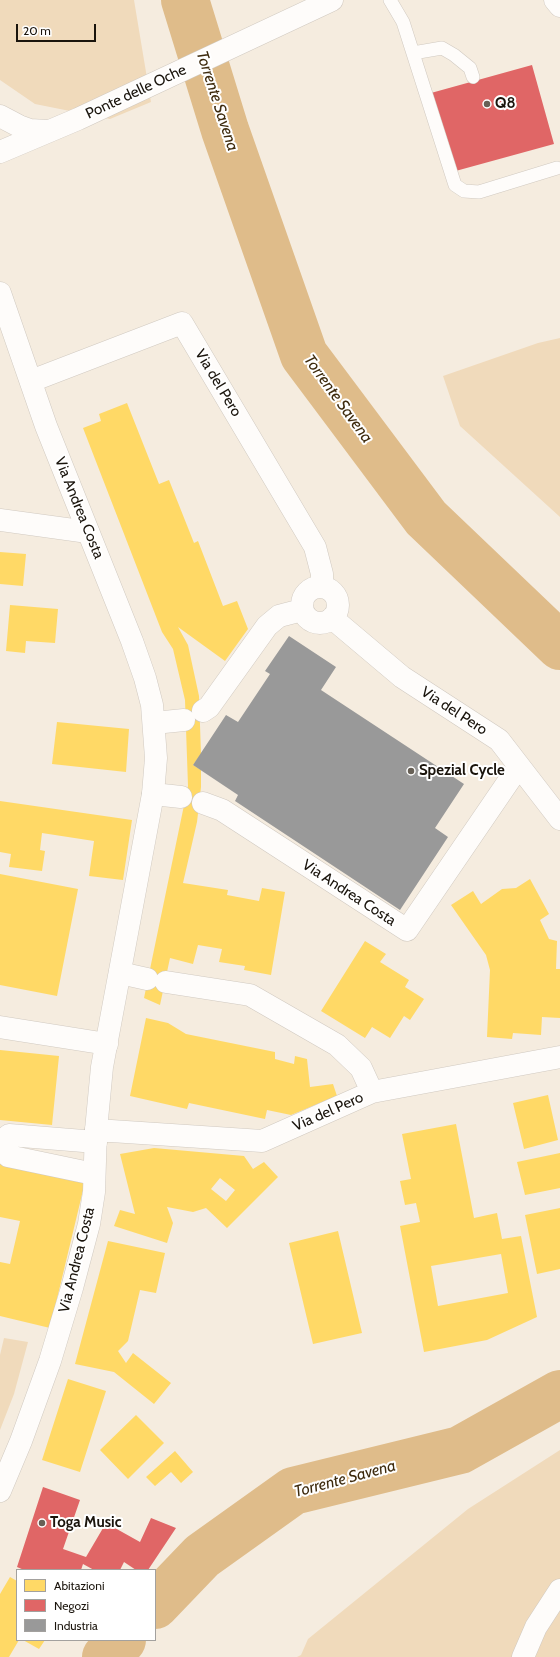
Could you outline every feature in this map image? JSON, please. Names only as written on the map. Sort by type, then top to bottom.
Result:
[{"type":"street","name":"Ponte delle Oche","points":[[0,152],[78,119],[332,0]]},
{"type":"street","points":[[555,0],[560,6]]},
{"type":"street","name":"Ponte delle Oche","points":[[0,116],[30,130],[47,131]]},
{"type":"street","name":"Via Andrea Costa","points":[[0,293],[46,426],[145,678],[152,705],[156,758],[153,794],[99,1087],[94,1192],[89,1224],[50,1361],[0,1491]]},
{"type":"street","name":"Via del Pero","points":[[31,381],[182,323],[315,547],[322,574],[322,586]]},
{"type":"street","points":[[0,520],[88,532]]},
{"type":"street","points":[[322,586],[328,588],[336,596],[338,602],[336,614],[332,618],[321,623],[315,623],[309,620],[302,610],[302,598],[306,593],[316,587],[322,586]]},
{"type":"street","points":[[154,723],[194,715],[209,707],[267,626],[279,616],[302,610]]},
{"type":"street","name":"Via del Pero","points":[[332,618],[402,677],[499,740],[560,819]]},
{"type":"street","name":"Via Andrea Costa","points":[[203,803],[222,810],[407,930],[519,766]]},
{"type":"street","points":[[153,794],[181,797]]},
{"type":"street","points":[[120,973],[157,981],[250,995],[337,1045],[361,1068],[372,1092]]},
{"type":"street","points":[[0,1027],[107,1044]]},
{"type":"street","name":"Via del Pero","points":[[0,1144],[9,1135],[262,1141],[372,1092],[560,1057]]},
{"type":"street","points":[[0,1144],[8,1156],[94,1174]]},
{"type":"street","points":[[522,1657],[536,1627],[560,1590]]},
{"type":"lane","points":[[390,0],[403,22],[455,185],[464,192],[479,192],[502,178],[557,168]]},
{"type":"lane","points":[[413,53],[442,48],[454,55],[470,68],[473,77]]},
{"type":"shaded area","points":[[0,0],[134,0],[151,102],[110,119],[35,104],[0,80]]},
{"type":"shaded area","points":[[560,338],[560,517],[460,426],[443,376],[538,343]]},
{"type":"shaded area","points":[[4,1338],[28,1342],[14,1394],[0,1430],[0,1355]]},
{"type":"shaded area","points":[[560,1450],[560,1657],[297,1657],[301,1655],[308,1639],[468,1509]]},
{"type":"building: Abitazioni","points":[[127,403],[159,484],[169,480],[194,543],[198,541],[223,606],[237,601],[248,629],[225,661],[178,627],[188,645],[199,696],[201,754],[193,765],[201,770],[201,787],[197,822],[183,883],[228,890],[227,895],[259,901],[262,888],[285,892],[271,975],[244,970],[245,966],[219,962],[222,949],[198,945],[193,964],[170,958],[160,1005],[144,998],[188,786],[185,700],[173,649],[162,632],[83,428],[101,421],[99,414]]},
{"type":"building: Abitazioni","points":[[0,552],[26,554],[23,586],[0,584]]},
{"type":"building: Abitazioni","points":[[10,605],[58,609],[55,643],[26,641],[25,653],[6,651]]},
{"type":"building: Abitazioni","points":[[57,722],[129,729],[126,772],[52,764]]},
{"type":"building: Abitazioni","points":[[0,801],[132,820],[123,880],[89,876],[94,841],[42,833],[40,850],[45,851],[42,871],[9,867],[11,854],[0,852]]},
{"type":"building: Abitazioni","points":[[0,874],[78,889],[57,996],[0,985]]},
{"type":"building: Abitazioni","points":[[530,879],[549,914],[540,920],[549,939],[557,941],[556,969],[560,969],[560,1018],[542,1017],[541,1035],[513,1033],[512,1039],[487,1037],[490,970],[486,955],[451,905],[473,891],[481,904],[502,889],[516,888]]},
{"type":"building: Abitazioni","points":[[365,941],[386,954],[380,962],[409,980],[405,987],[424,999],[410,1020],[404,1016],[390,1038],[372,1027],[365,1038],[321,1011]]},
{"type":"building: Abitazioni","points":[[146,1018],[168,1023],[186,1034],[275,1052],[275,1059],[294,1064],[295,1056],[307,1059],[310,1087],[333,1084],[337,1096],[291,1115],[267,1110],[265,1119],[189,1103],[187,1109],[130,1096]]},
{"type":"building: Abitazioni","points":[[0,1050],[59,1056],[52,1125],[0,1120]]},
{"type":"building: Abitazioni","points":[[548,1095],[558,1140],[524,1149],[513,1103]]},
{"type":"building: Abitazioni","points":[[456,1124],[474,1218],[497,1213],[502,1239],[521,1236],[537,1317],[487,1340],[424,1352],[400,1226],[420,1222],[416,1203],[405,1205],[400,1181],[411,1179],[402,1134]],"holes":[[[501,1254],[508,1293],[438,1306],[431,1266]]]},
{"type":"building: Abitazioni","points":[[154,1148],[244,1156],[253,1169],[264,1162],[278,1177],[227,1228],[206,1208],[193,1212],[167,1207],[173,1223],[167,1243],[114,1226],[120,1210],[135,1214],[120,1154]],"holes":[[[220,1178],[235,1190],[226,1201],[211,1189]]]},
{"type":"building: Abitazioni","points":[[560,1153],[560,1188],[525,1195],[517,1162]]},
{"type":"building: Abitazioni","points":[[0,1162],[85,1182],[50,1328],[0,1316],[0,1262],[10,1264],[20,1221],[0,1217]]},
{"type":"building: Abitazioni","points":[[560,1208],[560,1269],[537,1274],[525,1215]]},
{"type":"building: Abitazioni","points":[[338,1231],[362,1333],[313,1344],[289,1243]]},
{"type":"building: Abitazioni","points":[[108,1241],[165,1253],[156,1293],[140,1290],[128,1341],[118,1351],[126,1363],[133,1353],[171,1383],[154,1404],[114,1372],[75,1364]]},
{"type":"building: Abitazioni","points":[[68,1379],[106,1391],[80,1472],[42,1460]]},
{"type":"building: Abitazioni","points":[[136,1415],[164,1443],[128,1479],[100,1450]]},
{"type":"building: Abitazioni","points":[[175,1451],[193,1472],[181,1483],[171,1472],[155,1486],[146,1477]]},
{"type":"building: Abitazioni","points":[[10,1577],[16,1580],[16,1641],[18,1641],[9,1657],[0,1657],[0,1594]]},
{"type":"building: Abitazioni","points":[[25,1641],[44,1641],[39,1649]]},
{"type":"building: Negozi","points":[[532,65],[554,144],[452,172],[431,93]]},
{"type":"building: Negozi","points":[[43,1487],[80,1500],[63,1549],[86,1557],[106,1523],[140,1542],[151,1518],[176,1528],[149,1569],[134,1569],[124,1562],[120,1569],[92,1569],[83,1564],[81,1569],[22,1569],[17,1567]]},
{"type":"building: Industria","points":[[289,636],[336,667],[321,690],[464,784],[435,828],[448,837],[400,910],[235,801],[238,795],[193,765],[226,715],[238,722],[270,674],[265,671]]},
{"type":"waterway","name":"Torrente Savena","points":[[185,0],[225,130],[304,355],[426,518],[560,646]]},
{"type":"waterway","name":"Torrente Savena","points":[[156,1604],[202,1556],[293,1491],[460,1450],[560,1394]]},
{"type":"waterway","name":"Torrente Savena","points":[[106,1657],[121,1641]]},
{"type":"place","name":"Q8","points":[[487,104]]},
{"type":"place","name":"Spezial Cycle","points":[[411,771]]},
{"type":"place","name":"Toga Music","points":[[42,1523]]}]
